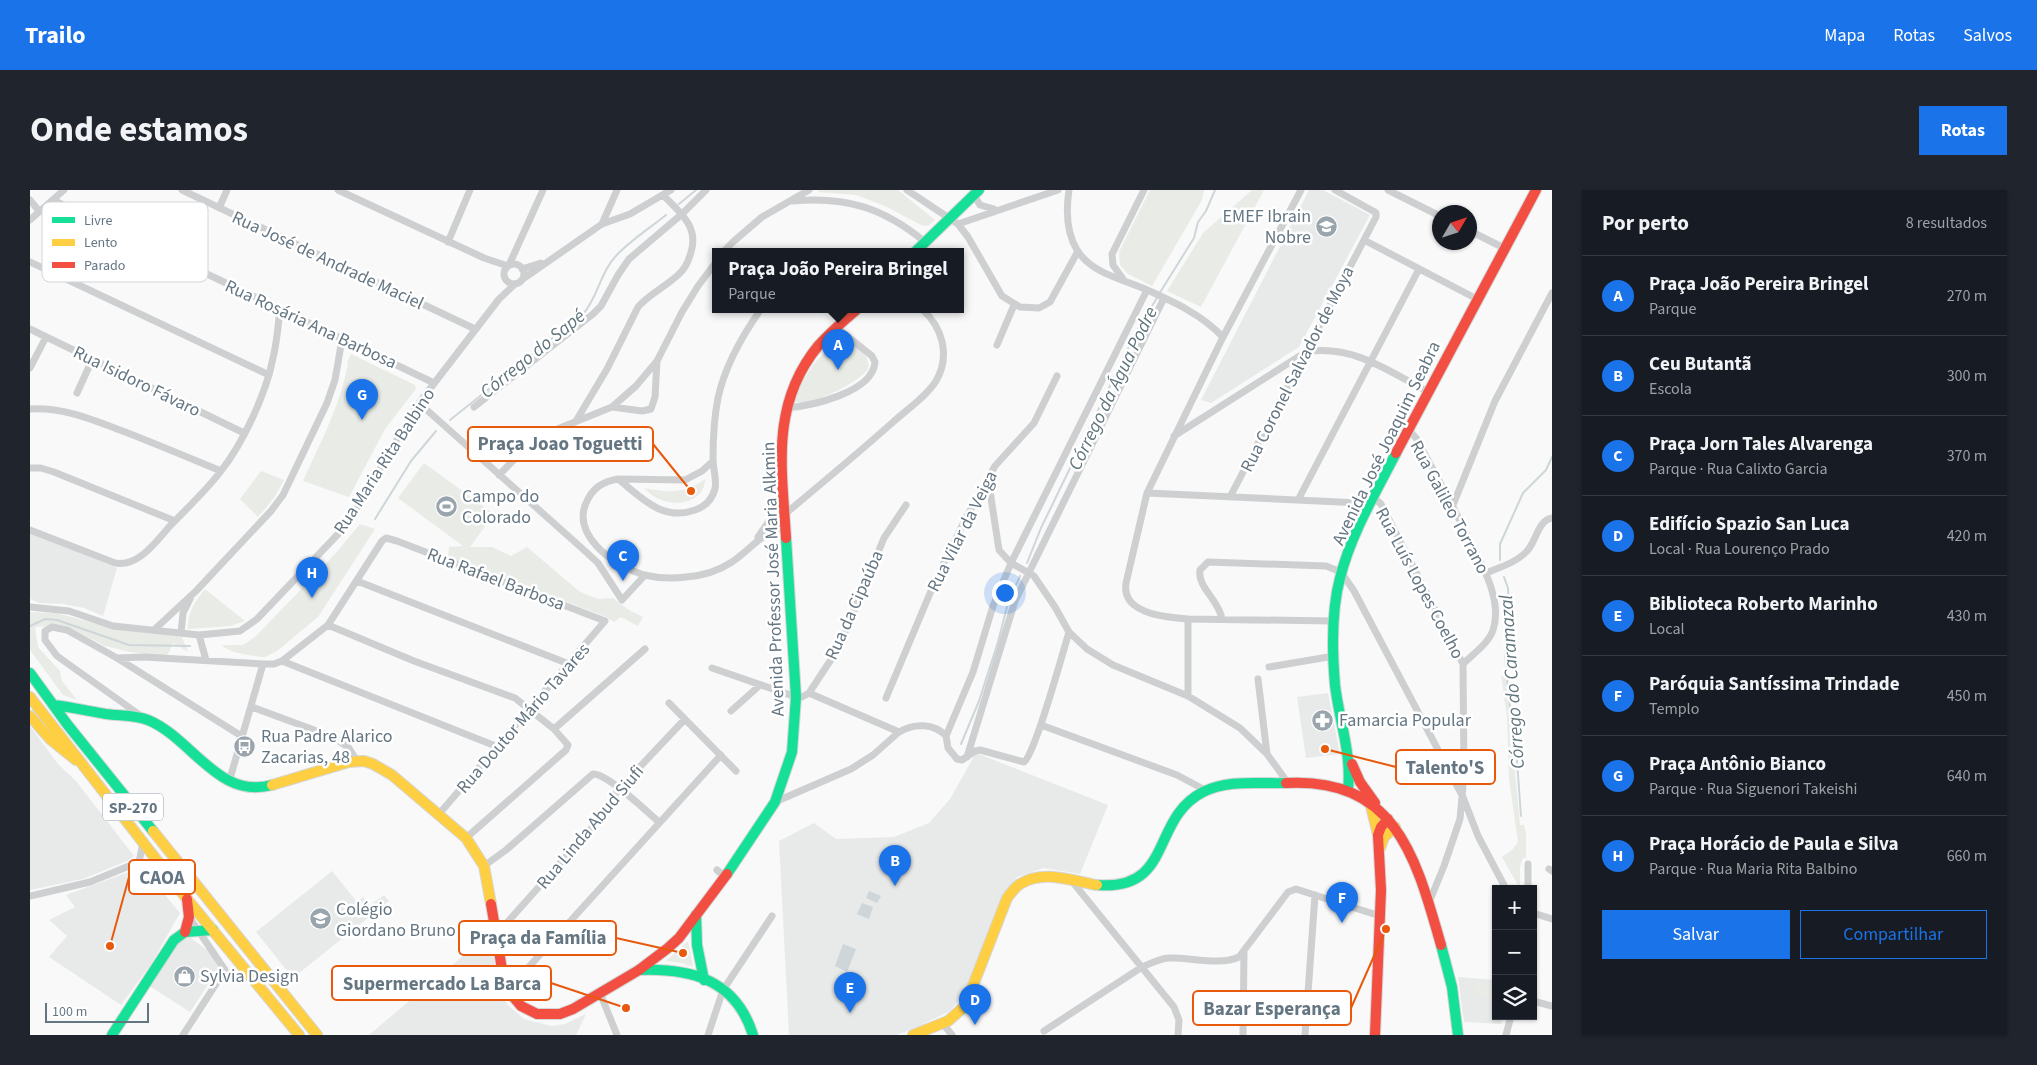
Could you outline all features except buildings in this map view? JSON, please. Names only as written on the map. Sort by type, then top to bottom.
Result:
[{"type":"main road","points":[[919,248],[954,221],[976,192]]},
{"type":"main road","name":"Avenida José Joaquim Seabra","points":[[1348,790],[1351,773],[1339,710],[1334,656],[1336,597],[1341,572],[1371,502],[1408,429],[1504,248],[1536,192]]},
{"type":"main road","name":"Avenida Professor José Maria Alkmin","points":[[507,992],[521,1006],[536,1014],[549,1016],[573,1009],[639,970],[674,943],[696,915],[721,873],[775,802],[792,752],[796,697],[783,501],[782,446],[786,408],[792,390],[808,360],[836,328],[853,313]]},
{"type":"main road","name":"SP-270","points":[[30,673],[67,724],[314,1032]]},
{"type":"main road","name":"SP-270","points":[[30,697],[187,899],[298,1035]]},
{"type":"main road","points":[[53,705],[146,719],[164,729],[216,774],[242,787],[260,788],[320,770],[364,761],[392,775],[466,838],[484,866],[507,992]]},
{"type":"main road","points":[[67,724],[74,715],[82,710]]},
{"type":"main road","points":[[30,716],[63,751],[81,763]]},
{"type":"main road","name":"Avenida José Joaquim Seabra","points":[[1349,758],[1360,782],[1379,809]]},
{"type":"main road","points":[[913,1035],[943,1024],[959,1014],[965,1006],[1007,898],[1019,884],[1036,876],[1107,886],[1129,882],[1148,870],[1155,862],[1176,815],[1205,790],[1224,786],[1315,782],[1348,790],[1370,802],[1391,823],[1413,857],[1452,982],[1456,1000],[1458,1035]]},
{"type":"main road","points":[[1370,802],[1380,850],[1380,916],[1375,1035]]},
{"type":"main road","points":[[1378,836],[1382,827],[1391,823]]},
{"type":"main road","points":[[1380,850],[1391,823]]},
{"type":"main road","points":[[185,932],[189,916],[187,899]]},
{"type":"main road","points":[[696,915],[696,937],[704,980]]},
{"type":"main road","points":[[686,928],[696,937]]},
{"type":"main road","points":[[112,1035],[174,940],[185,932],[213,930]]},
{"type":"main road","points":[[639,970],[672,971],[704,980],[723,990],[741,1005],[753,1035]]},
{"type":"main road","points":[[285,1018],[288,1035]]},
{"type":"main road","points":[[314,1032],[322,1035]]},
{"type":"street","points":[[50,202],[64,190]]},
{"type":"street","name":"Rua José de Andrade Maciel","points":[[182,190],[207,202]]},
{"type":"street","points":[[219,208],[227,190]]},
{"type":"street","points":[[338,190],[484,258],[520,267],[549,260]]},
{"type":"street","points":[[448,242],[470,190]]},
{"type":"street","points":[[504,273],[521,242],[543,190]]},
{"type":"street","points":[[602,224],[617,190]]},
{"type":"street","points":[[484,258],[504,273],[506,281],[515,284],[602,224],[630,214],[672,190]]},
{"type":"street","points":[[474,407],[593,314],[601,306],[629,259],[682,214],[706,190]]},
{"type":"street","points":[[727,248],[762,217],[793,201],[808,190]]},
{"type":"street","points":[[907,190],[954,221],[968,237],[1002,296],[1014,305],[1030,309],[1039,308],[1050,302],[1078,251]]},
{"type":"street","points":[[954,221],[1018,205],[1058,190]]},
{"type":"street","points":[[1068,190],[1069,228],[1078,251],[1096,267],[1199,315],[1223,337]]},
{"type":"street","points":[[1125,281],[1113,265],[1112,254],[1144,190]]},
{"type":"street","points":[[1301,190],[1223,337],[1147,493],[1125,594],[1136,606],[1152,614],[1188,619],[1334,621]]},
{"type":"street","name":"Rua Coronel Salvador de Moya","points":[[1230,498],[1376,217],[1375,212],[1335,190]]},
{"type":"street","points":[[1388,190],[1432,212]]},
{"type":"street","points":[[976,192],[980,206],[997,209]]},
{"type":"street","points":[[576,421],[607,369],[638,307],[643,301],[679,275],[687,262],[694,239],[691,227],[682,214],[664,196]]},
{"type":"street","points":[[793,201],[820,199],[860,204],[902,223],[925,242]]},
{"type":"street","points":[[30,200],[39,211]]},
{"type":"street","name":"Rua Rosária Ana Barbosa","points":[[53,200],[57,202]]},
{"type":"street","name":"Rua José de Andrade Maciel","points":[[208,203],[475,329]]},
{"type":"street","points":[[30,220],[42,209]]},
{"type":"street","points":[[1477,234],[1504,248]]},
{"type":"street","points":[[1364,240],[1477,300]]},
{"type":"street","points":[[521,242],[520,267],[523,278]]},
{"type":"street","points":[[30,262],[42,268]]},
{"type":"street","points":[[500,476],[536,438],[612,407],[648,374],[657,361],[686,306],[712,268]]},
{"type":"street","points":[[1298,500],[1418,269]]},
{"type":"street","name":"Rua Rosária Ana Barbosa","points":[[208,274],[434,383]]},
{"type":"street","name":"Rua Maria Rita Balbino","points":[[499,299],[506,281]]},
{"type":"street","points":[[72,282],[269,375]]},
{"type":"street","name":"Rua Maria Rita Balbino","points":[[30,607],[69,611],[113,626],[199,635],[231,633],[246,627],[257,619],[341,531],[351,518],[419,403],[499,299],[515,284]]},
{"type":"street","points":[[1069,632],[1041,725],[1026,761],[1020,763],[980,750],[959,760],[953,757],[948,748],[946,736],[973,672],[993,606],[1011,563],[1148,291]]},
{"type":"street","points":[[1453,506],[1495,401],[1552,293]]},
{"type":"street","points":[[967,757],[1019,591],[1030,573],[1162,298]]},
{"type":"street","points":[[997,345],[1014,305]]},
{"type":"street","points":[[30,530],[110,561],[122,564],[135,561],[221,471],[233,454],[263,393],[269,375],[274,357],[280,309]]},
{"type":"street","points":[[618,479],[655,508],[665,513],[681,514],[700,509],[712,497],[716,481],[713,461],[714,423],[724,376],[738,344],[758,313]]},
{"type":"street","points":[[785,514],[885,430],[936,381],[943,360],[943,342],[935,324],[925,313]]},
{"type":"street","points":[[786,408],[804,406],[833,398],[858,385],[871,373],[875,362],[872,356],[836,328]]},
{"type":"street","name":"Rua Isidoro Fávaro","points":[[30,329],[244,433]]},
{"type":"street","points":[[30,368],[46,337]]},
{"type":"street","points":[[154,629],[196,591],[271,511],[283,495],[327,403],[335,380],[342,339]]},
{"type":"street","points":[[1174,436],[1306,352],[1322,349],[1341,351],[1371,361],[1428,392]]},
{"type":"street","points":[[77,393],[92,360]]},
{"type":"street","points":[[612,407],[642,412],[652,409],[655,397],[657,361]]},
{"type":"street","name":"Rua Vilar da Veiga","points":[[886,698],[936,579],[966,518],[1002,456],[1034,423],[1057,376]]},
{"type":"street","points":[[419,403],[575,540],[598,563],[622,600],[644,575]]},
{"type":"street","points":[[30,409],[60,410],[76,414],[158,444],[221,471]]},
{"type":"street","name":"Rua Galileo Torrano","points":[[1408,429],[1416,438],[1453,506],[1486,573],[1494,607],[1493,630],[1490,636],[1463,664]]},
{"type":"street","points":[[713,461],[702,471],[685,480],[618,479],[606,482],[593,491],[584,505],[583,524],[591,538],[610,558],[626,568],[644,575],[672,578],[707,574],[734,561],[757,540],[776,528],[786,526]]},
{"type":"street","points":[[30,468],[41,468],[54,472],[175,521]]},
{"type":"street","points":[[988,478],[999,550],[1011,563],[1030,573],[1045,590],[1069,632],[1088,649],[1113,665],[1188,696],[1240,728],[1267,754],[1288,782]]},
{"type":"street","points":[[1147,493],[1360,504],[1371,502]]},
{"type":"street","points":[[757,540],[783,501]]},
{"type":"street","name":"Rua Luís Lopes Coelho","points":[[1371,502],[1381,504],[1463,664],[1463,797],[1456,834],[1428,905]]},
{"type":"street","name":"Rua da Cipaúba","points":[[809,694],[838,649],[884,538],[906,505]]},
{"type":"street","points":[[1486,573],[1507,565],[1523,555],[1531,546],[1544,522],[1552,518]]},
{"type":"street","name":"Rua Rafael Barbosa","points":[[357,581],[382,541],[386,538],[606,621]]},
{"type":"street","points":[[1222,619],[1218,605],[1200,580],[1200,570],[1208,562],[1326,566],[1341,572],[1354,591],[1463,797],[1478,836],[1504,885]]},
{"type":"street","points":[[117,658],[274,664],[282,661],[328,625],[357,581],[569,664]]},
{"type":"street","points":[[181,633],[183,613],[196,591]]},
{"type":"street","points":[[1188,619],[1188,696]]},
{"type":"street","name":"Rua Doutor Mário Tavares","points":[[439,814],[606,621]]},
{"type":"street","points":[[328,625],[414,661],[515,698],[554,729],[568,745],[566,750],[466,838]]},
{"type":"street","points":[[146,719],[57,656],[45,640],[45,631],[52,627],[67,630],[117,658],[243,737]]},
{"type":"street","points":[[199,635],[206,660]]},
{"type":"street","points":[[554,729],[645,649]]},
{"type":"street","points":[[1269,667],[1334,656]]},
{"type":"street","points":[[282,661],[498,747]]},
{"type":"street","points":[[229,782],[263,664]]},
{"type":"street","points":[[712,668],[759,686],[796,697],[802,698],[809,694],[899,732]]},
{"type":"street","points":[[1258,679],[1267,754]]},
{"type":"street","points":[[731,712],[759,686]]},
{"type":"street","points":[[670,703],[736,771]]},
{"type":"street","points":[[252,707],[333,737],[348,747],[358,762]]},
{"type":"street","name":"Rua Linda Abud Siufi","points":[[496,935],[595,824],[619,788],[685,719]]},
{"type":"street","points":[[1041,725],[1177,775],[1205,790]]},
{"type":"street","points":[[775,802],[851,769],[873,755],[899,732],[910,727],[923,726],[938,730],[946,736]]},
{"type":"street","points":[[507,992],[720,755]]},
{"type":"street","points":[[484,866],[593,774],[600,775],[619,788],[659,822]]},
{"type":"street","points":[[139,862],[143,843]]},
{"type":"street","points":[[30,896],[90,882],[139,862],[160,864]]},
{"type":"street","points":[[1528,864],[1528,885]]},
{"type":"street","points":[[1070,880],[1174,1007],[1178,1020],[1176,1034]]},
{"type":"street","points":[[1044,1031],[1142,966],[1156,960],[1169,958],[1233,960],[1244,952],[1288,892],[1296,889],[1380,916]]},
{"type":"street","points":[[1305,1035],[1315,895]]},
{"type":"street","points":[[1537,914],[1552,919]]},
{"type":"street","points":[[183,1035],[225,970],[189,916]]},
{"type":"street","points":[[708,1035],[723,990],[772,916]]},
{"type":"street","points":[[1242,1035],[1244,952]]},
{"type":"street","points":[[600,993],[617,1035]]},
{"type":"street","points":[[1537,1002],[1552,1006]]},
{"type":"street","points":[[1506,1035],[1510,1020]]},
{"type":"street","points":[[943,1024],[952,1035]]},
{"type":"shaded area","points":[[819,190],[898,190],[935,220],[928,226],[921,225],[885,206],[856,195],[818,192]]},
{"type":"shaded area","points":[[1150,190],[1204,190],[1202,200],[1152,286],[1128,274],[1120,265],[1119,252]]},
{"type":"shaded area","points":[[1252,190],[1264,190],[1201,307],[1167,291],[1203,233]]},
{"type":"shaded area","points":[[1309,190],[1323,190],[1370,215],[1299,347],[1211,403],[1201,400]]},
{"type":"shaded area","points":[[838,338],[854,346],[867,358],[868,369],[855,381],[823,397],[795,402],[794,397],[812,366]]},
{"type":"shaded area","points":[[351,354],[415,385],[416,389],[385,429],[349,497],[303,481],[335,409],[345,379],[347,362]]},
{"type":"shaded area","points":[[424,463],[494,514],[470,547],[492,547],[511,556],[527,547],[580,592],[598,599],[613,598],[629,610],[643,617],[638,626],[621,617],[614,622],[604,616],[448,557],[449,547],[463,546],[398,498]]},
{"type":"shaded area","points":[[261,471],[284,480],[274,498],[258,517],[240,499]]},
{"type":"shaded area","points":[[705,479],[704,487],[700,493],[689,501],[666,502],[643,488],[660,491],[683,490]]},
{"type":"shaded area","points":[[360,524],[375,529],[318,617],[277,651],[265,657],[231,651],[222,645],[243,645],[255,637],[336,553]]},
{"type":"shaded area","points":[[30,533],[117,568],[103,616],[84,608],[63,604],[39,603],[30,599]]},
{"type":"shaded area","points":[[205,589],[245,621],[230,626],[188,629],[192,608]]},
{"type":"shaded area","points":[[30,612],[56,613],[101,625],[182,637],[188,652],[173,643],[168,654],[160,656],[130,652],[105,646],[64,625],[35,627],[38,647],[60,671],[62,681],[77,700],[63,695],[30,650]]},
{"type":"shaded area","points":[[1501,676],[1506,676],[1520,825],[1524,825],[1526,833],[1526,858],[1523,858],[1520,867],[1520,885],[1518,885],[1502,857],[1513,849],[1518,842],[1509,779],[1507,718]]},
{"type":"shaded area","points":[[1328,693],[1340,754],[1306,758],[1297,697]]},
{"type":"shaded area","points":[[30,726],[58,764],[76,781],[134,856],[127,861],[83,879],[30,890]]},
{"type":"shaded area","points":[[976,753],[1108,805],[1080,874],[1044,868],[1017,877],[1002,895],[965,992],[950,1011],[896,1035],[789,1035],[779,841],[814,823],[836,839],[894,837],[929,823],[950,799]]},
{"type":"shaded area","points":[[142,867],[180,913],[151,964],[121,1005],[49,957],[67,936],[49,920],[75,907],[66,895]]},
{"type":"shaded area","name":"Colégio Giordano Bruno","points":[[332,871],[357,902],[363,897],[370,905],[384,895],[389,901],[293,978],[256,932]]},
{"type":"shaded area","points":[[869,891],[881,896],[877,903],[866,898]]},
{"type":"shaded area","points":[[862,903],[873,907],[869,919],[857,914]]},
{"type":"shaded area","points":[[490,933],[497,978],[502,996],[508,1005],[524,1019],[551,1026],[565,1024],[586,1014],[576,1035],[369,1035]]},
{"type":"shaded area","name":"Sylvia Design","points":[[188,936],[210,952],[219,968],[190,1012],[148,985],[171,949]]},
{"type":"shaded area","points":[[688,941],[693,967],[682,963],[666,961]]},
{"type":"shaded area","points":[[843,944],[856,949],[847,972],[835,966]]},
{"type":"shaded area","points":[[1458,977],[1492,980],[1492,1020],[1502,1020],[1501,1024],[1464,1022]]},
{"type":"shaded area","points":[[1474,982],[1492,984],[1492,999],[1473,997]]},
{"type":"waterway","name":"Córrego do Sapé","points":[[679,204],[696,190]]},
{"type":"waterway","name":"Córrego da Água Podre","points":[[1159,294],[1194,238],[1198,222],[1206,211],[1215,190]]},
{"type":"waterway","name":"Córrego do Sapé","points":[[450,420],[583,314],[610,263],[620,251],[666,215]]},
{"type":"waterway","name":"Córrego da Água Podre","points":[[1027,563],[1041,528],[1137,330],[1157,298]]},
{"type":"waterway","name":"Córrego do Sapé","points":[[375,519],[411,461],[436,431]]},
{"type":"waterway","name":"Córrego do Caramazal","points":[[1500,560],[1500,544],[1523,493],[1546,470],[1552,457]]},
{"type":"waterway","name":"Córrego da Água Podre","points":[[961,744],[979,701],[1008,603],[1020,576]]},
{"type":"waterway","name":"Córrego do Caramazal","points":[[1504,577],[1508,588],[1509,609],[1505,655],[1509,701],[1515,734],[1521,816]]},
{"type":"waterway","name":"Córrego do Sapé","points":[[30,626],[45,619],[57,620],[129,645],[190,646]]},
{"type":"traffic: fast","points":[[919,248],[979,190]]},
{"type":"traffic: fast","points":[[1348,790],[1347,750],[1334,672],[1333,631],[1335,604],[1340,578],[1350,546],[1364,514],[1396,453]]},
{"type":"traffic: fast","points":[[727,874],[775,802],[792,752],[796,697],[786,538]]},
{"type":"traffic: fast","points":[[30,673],[67,724],[153,831]]},
{"type":"traffic: fast","points":[[53,705],[148,720],[164,729],[221,776],[236,784],[253,787],[272,785]]},
{"type":"traffic: fast","points":[[1097,885],[1121,884],[1139,877],[1150,865],[1175,819],[1186,804],[1203,792],[1223,785],[1286,783]]},
{"type":"traffic: fast","points":[[696,915],[697,945],[704,980]]},
{"type":"traffic: fast","points":[[112,1035],[174,940],[185,932],[213,930]]},
{"type":"traffic: fast","points":[[1441,945],[1452,987],[1458,1035]]},
{"type":"traffic: fast","points":[[639,970],[677,972],[694,975],[709,981],[735,1001],[745,1016],[753,1035]]},
{"type":"traffic: slow","points":[[30,697],[187,899],[299,1035]]},
{"type":"traffic: slow","points":[[30,716],[50,739],[76,760]]},
{"type":"traffic: slow","points":[[272,785],[349,762],[364,761],[373,764],[392,775],[466,838],[484,866],[491,904]]},
{"type":"traffic: slow","points":[[1370,802],[1378,835]]},
{"type":"traffic: slow","points":[[1380,848],[1384,837],[1395,827]]},
{"type":"traffic: slow","points":[[153,831],[317,1035]]},
{"type":"traffic: slow","points":[[913,1035],[948,1021],[965,1006],[1007,898],[1018,885],[1038,877],[1058,877],[1097,885]]},
{"type":"traffic: jam","points":[[1396,453],[1536,190]]},
{"type":"traffic: jam","points":[[786,538],[782,438],[792,391],[803,368],[818,346],[853,313]]},
{"type":"traffic: jam","points":[[1352,764],[1360,782],[1375,803]]},
{"type":"traffic: jam","points":[[1286,783],[1323,785],[1353,794],[1377,809],[1395,829],[1410,854],[1422,882],[1441,945]]},
{"type":"traffic: jam","points":[[1375,1035],[1381,890],[1378,835],[1381,827],[1388,819]]},
{"type":"traffic: jam","points":[[491,904],[505,987],[521,1006],[537,1014],[560,1014],[573,1009],[639,970],[668,948],[679,938],[727,874]]},
{"type":"traffic: jam","points":[[185,932],[189,917],[187,899]]},
{"type":"place","name":"EMEF Ibrain Nobre","points":[[1327,226]]},
{"type":"place","name":"Praça João Pereira Bringel","points":[[838,370]]},
{"type":"place","name":"Praça Antônio Bianco","points":[[362,420]]},
{"type":"place","name":"Praça Joao Toguetti","points":[[691,491]]},
{"type":"place","name":"Campo do Colorado","points":[[446,506]]},
{"type":"place","name":"Praça Jorn Tales Alvarenga","points":[[623,581]]},
{"type":"place","name":"Praça Horácio de Paula e Silva","points":[[312,598]]},
{"type":"place","name":"Famarcia Popular","points":[[1323,720]]},
{"type":"place","name":"Rua Padre Alarico Zacarias, 48","points":[[245,746]]},
{"type":"place","name":"Talento'S","points":[[1325,749]]},
{"type":"place","name":"Ceu Butantã","points":[[895,886]]},
{"type":"place","name":"Colégio Giordano Bruno","points":[[320,919]]},
{"type":"place","name":"Paróquia Santíssima Trindade","points":[[1342,923]]},
{"type":"place","name":"Bazar Esperança","points":[[1386,929]]},
{"type":"place","name":"CAOA","points":[[110,946]]},
{"type":"place","name":"Praça da Família","points":[[683,953]]},
{"type":"place","name":"Sylvia Design","points":[[184,976]]},
{"type":"place","name":"Supermercado La Barca","points":[[626,1008]]},
{"type":"place","name":"Biblioteca Roberto Marinho","points":[[850,1013]]},
{"type":"place","name":"Edifício Spazio San Luca","points":[[975,1025]]}]
